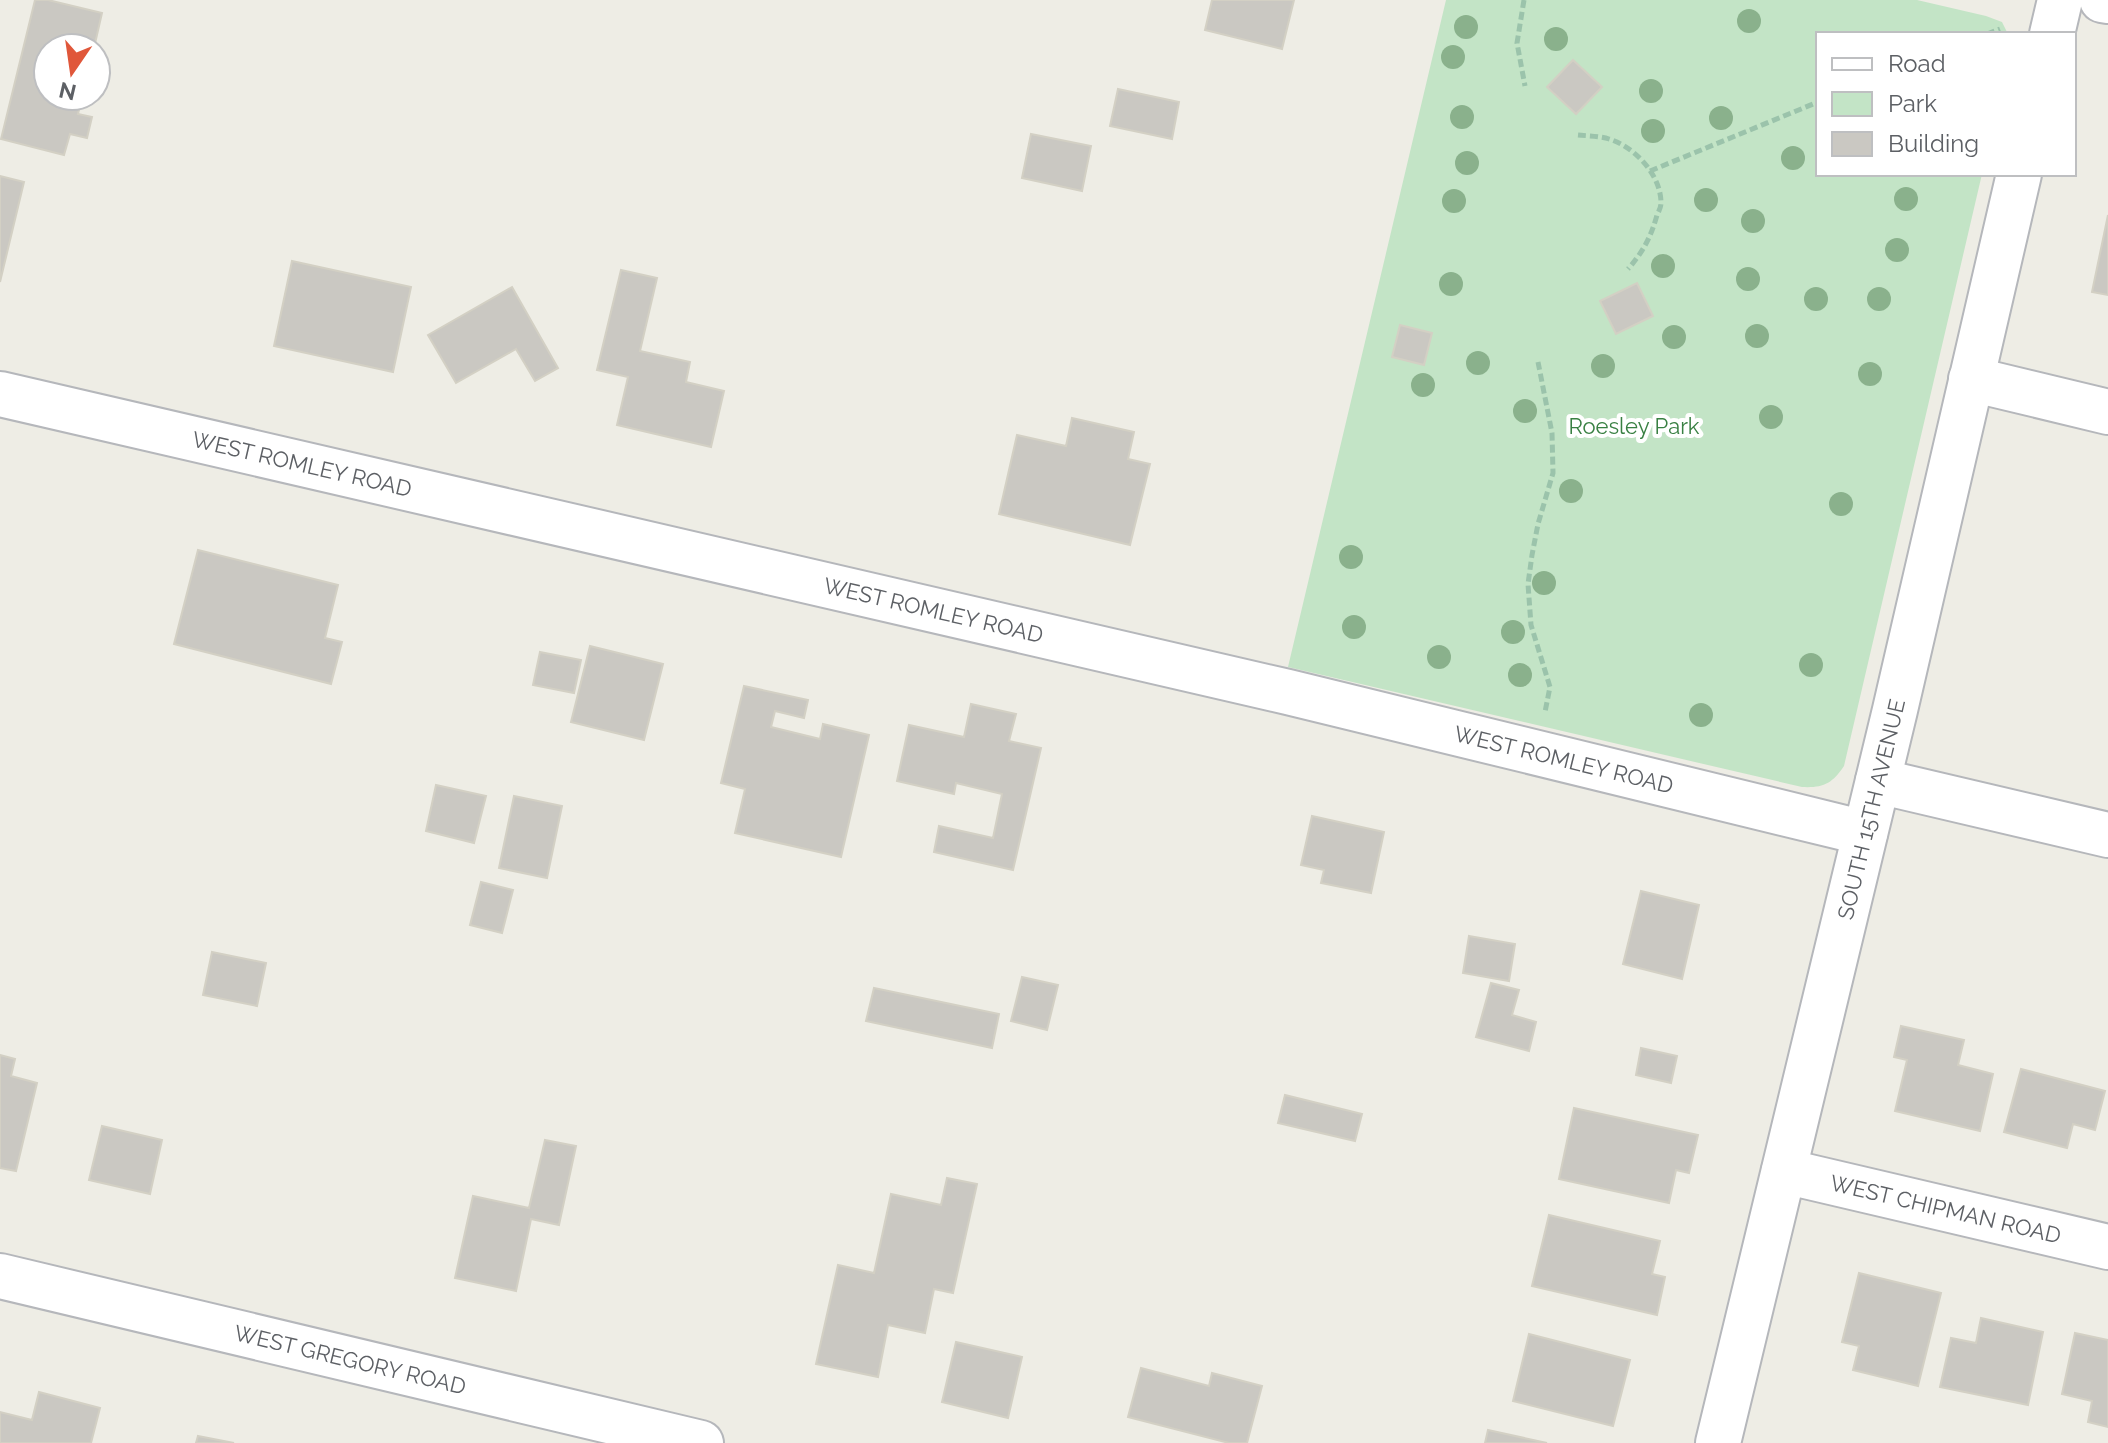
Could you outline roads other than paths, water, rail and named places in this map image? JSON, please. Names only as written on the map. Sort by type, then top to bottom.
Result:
[{"type":"street","points":[[2052,32],[2060,0]]},
{"type":"street","name":"SOUTH 15TH AVENUE","points":[[1718,1443],[1878,781],[2019,176]]},
{"type":"street","points":[[1971,379],[2108,412]]},
{"type":"street","name":"WEST ROMLEY ROAD","points":[[0,394],[1288,692],[1865,833]]},
{"type":"street","points":[[1878,781],[2108,835]]},
{"type":"street","name":"WEST CHIPMAN ROAD","points":[[1784,1171],[2108,1247]]},
{"type":"street","name":"WEST GREGORY ROAD","points":[[0,1276],[701,1443]]},
{"type":"park label","name":"Roesley Park","points":[[1634,426]]}]
